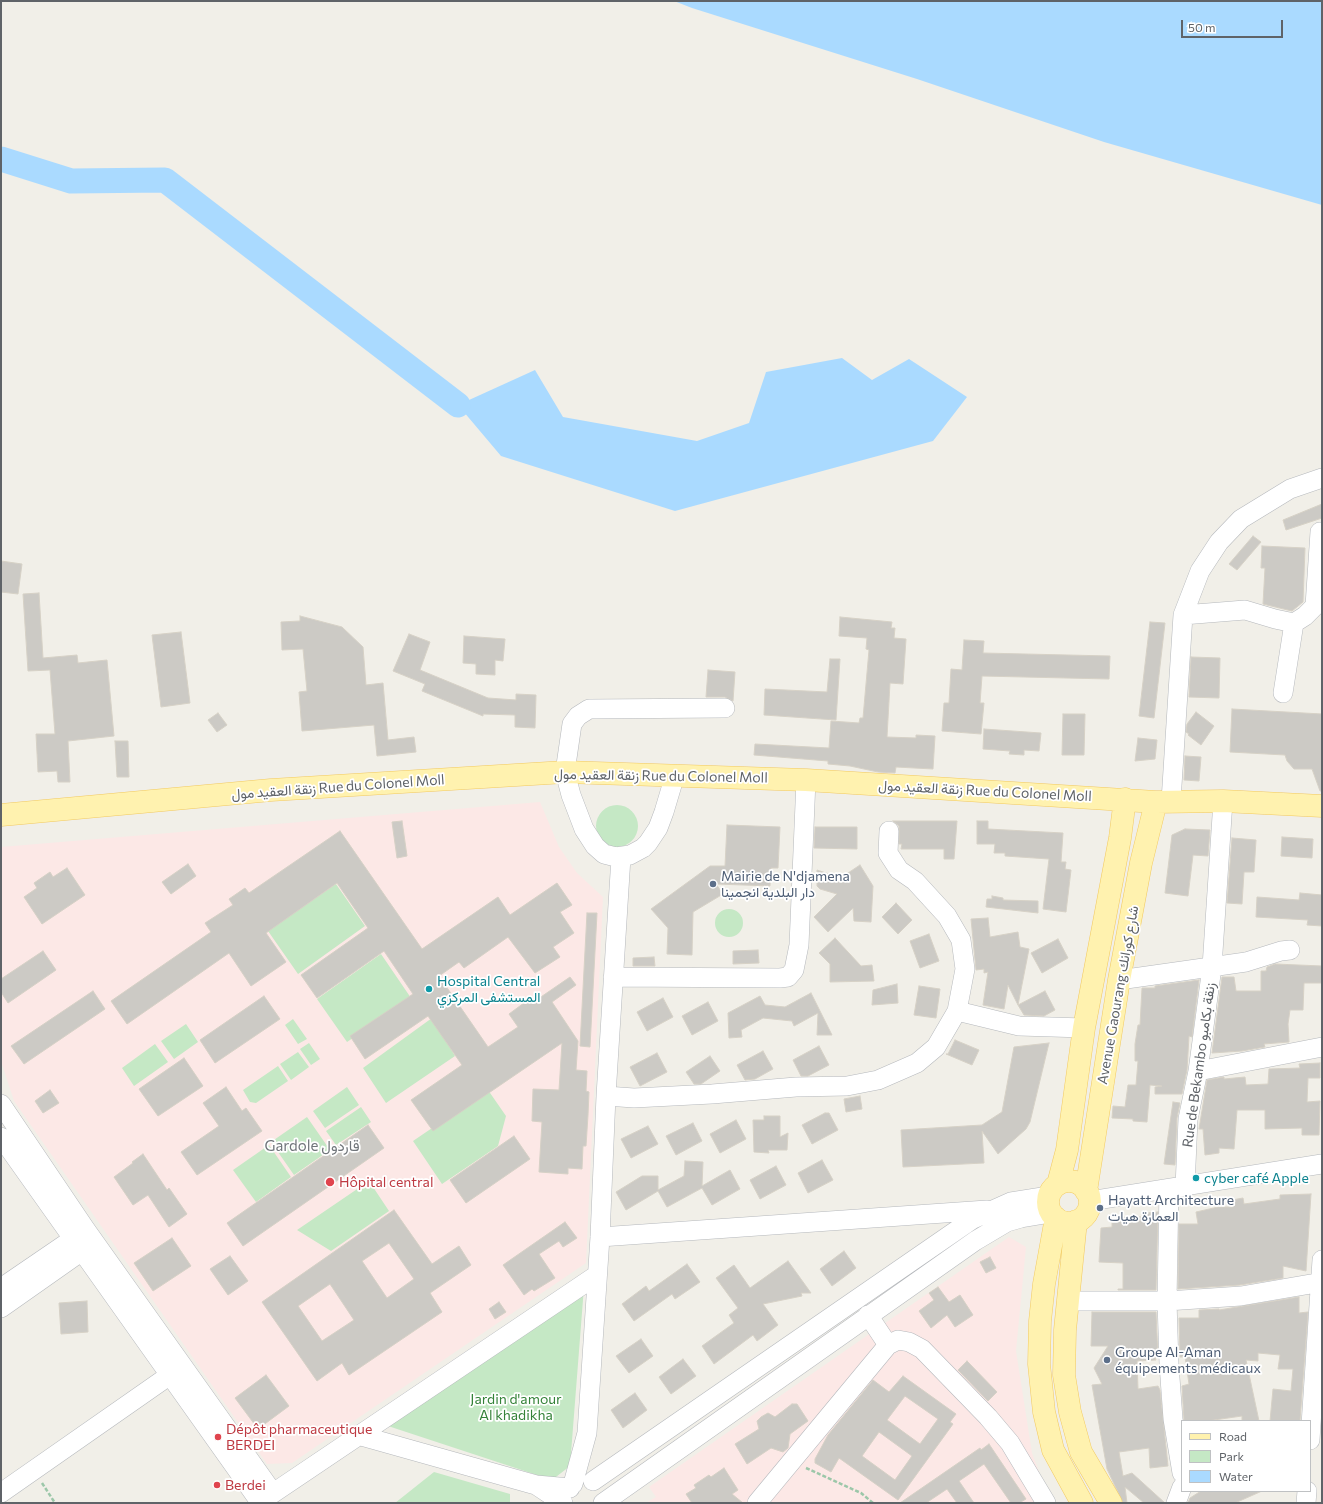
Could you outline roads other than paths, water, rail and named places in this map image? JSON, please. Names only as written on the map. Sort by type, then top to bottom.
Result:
[{"type":"main road","name":"زنقة العقيد مول Rue du Colonel Moll","points":[[1,815],[271,790],[565,772],[806,780],[1164,801],[1223,801],[1322,806]]},
{"type":"main road","name":"Avenue Gaourang شارع كورانك","points":[[1082,1503],[1053,1450],[1044,1412],[1039,1364],[1041,1314],[1067,1150],[1084,1028],[1120,838],[1125,799]]},
{"type":"main road","name":"Avenue Gaourang شارع كورانك","points":[[1088,1196],[1119,980],[1141,863],[1164,801]]},
{"type":"main road","points":[[1070,1181],[1082,1186],[1088,1196],[1087,1211],[1058,1206],[1070,1181]]},
{"type":"main road","name":"Avenue Gaourang شارع كورانك","points":[[1058,1206],[1072,1247],[1065,1330],[1064,1375],[1070,1412],[1081,1452],[1111,1503]]},
{"type":"street","points":[[1164,801],[1184,615],[1200,571],[1218,542],[1241,519],[1290,489],[1322,478]]},
{"type":"street","points":[[1184,615],[1245,610],[1275,620],[1294,623],[1305,616],[1315,606],[1320,532]]},
{"type":"street","points":[[1283,693],[1294,623]]},
{"type":"street","points":[[674,775],[667,805],[653,836],[643,848],[630,855],[621,857],[604,854],[587,836],[577,811],[565,772],[572,724],[578,716],[590,709],[725,708]]},
{"type":"street","points":[[614,977],[788,977],[794,970],[799,945],[806,780]]},
{"type":"street","name":"Rue de Bekambo زنقة بكامبو","points":[[1181,1467],[1173,1419],[1167,1301],[1177,1188],[1188,1119],[1198,1071],[1212,967],[1223,801]]},
{"type":"street","points":[[606,1096],[634,1098],[712,1094],[796,1087],[847,1086],[878,1080],[917,1063],[936,1047],[957,1011],[966,969],[961,940],[947,916],[914,881],[899,870],[888,853],[889,831]]},
{"type":"street","points":[[576,1490],[592,1460],[587,1434],[600,1237],[606,1096],[621,857]]},
{"type":"street","name":"Rue de Bekambo زنقة بكامبو","points":[[1119,980],[1246,962],[1281,951],[1290,950]]},
{"type":"street","points":[[957,1011],[1018,1026],[1084,1028]]},
{"type":"street","points":[[1198,1071],[1322,1047]]},
{"type":"street","points":[[2,1107],[83,1241],[170,1375],[264,1499]]},
{"type":"street","points":[[1,1137],[83,1241],[264,1499]]},
{"type":"street","points":[[1088,1196],[1177,1188],[1322,1164]]},
{"type":"street","points":[[576,1490],[973,1219],[992,1209],[1011,1202],[1058,1206]]},
{"type":"street","points":[[603,1503],[965,1248],[1007,1222],[1058,1206]]},
{"type":"street","points":[[600,1237],[992,1209]]},
{"type":"street","points":[[4,1283],[83,1241]]},
{"type":"street","points":[[1,1308],[83,1241]]},
{"type":"street","points":[[1311,1426],[1322,1260]]},
{"type":"street","points":[[264,1499],[597,1275]]},
{"type":"street","points":[[1068,1301],[1167,1301],[1241,1296],[1321,1282]]},
{"type":"street","points":[[868,1315],[888,1345]]},
{"type":"street","points":[[756,1503],[888,1345],[898,1340],[910,1342],[922,1350],[988,1417],[1010,1444],[1046,1503]]},
{"type":"street","points":[[1,1492],[170,1375]]},
{"type":"street","points":[[358,1436],[533,1491],[602,1491],[603,1503]]},
{"type":"street","points":[[1176,1503],[1181,1490]]},
{"type":"street","points":[[1306,1503],[1307,1492]]},
{"type":"water","points":[[674,1],[1322,1],[1322,205],[1104,142],[917,79]]},
{"type":"water","points":[[842,358],[872,380],[909,359],[967,397],[933,441],[675,511],[501,456],[458,405],[535,370],[563,417],[697,441],[749,423],[766,372]]},
{"type":"waterway","points":[[1,159],[71,181],[165,180],[458,405]]},
{"type":"place","name":"Mairie de N'djamena دار البلدية انجمينا","points":[[713,884]]},
{"type":"place","name":"Hospital Central المستشفى المركزي","points":[[429,989]]},
{"type":"place","name":"cyber café Apple","points":[[1196,1178]]},
{"type":"place","name":"Hôpital central","points":[[330,1182]]},
{"type":"place","name":"Hayatt Architecture العمارة هيات","points":[[1100,1208]]},
{"type":"place","name":"Groupe Al-Aman équipements médicaux","points":[[1107,1360]]},
{"type":"place","name":"Dépôt pharmaceutique BERDEI","points":[[218,1437]]},
{"type":"place","name":"Berdei","points":[[217,1485]]},
{"type":"district","name":"Gardole قاردول","points":[[312,1146]]},
{"type":"park label","name":"Jardin d'amour Al khadikha","points":[[516,1408]]}]
